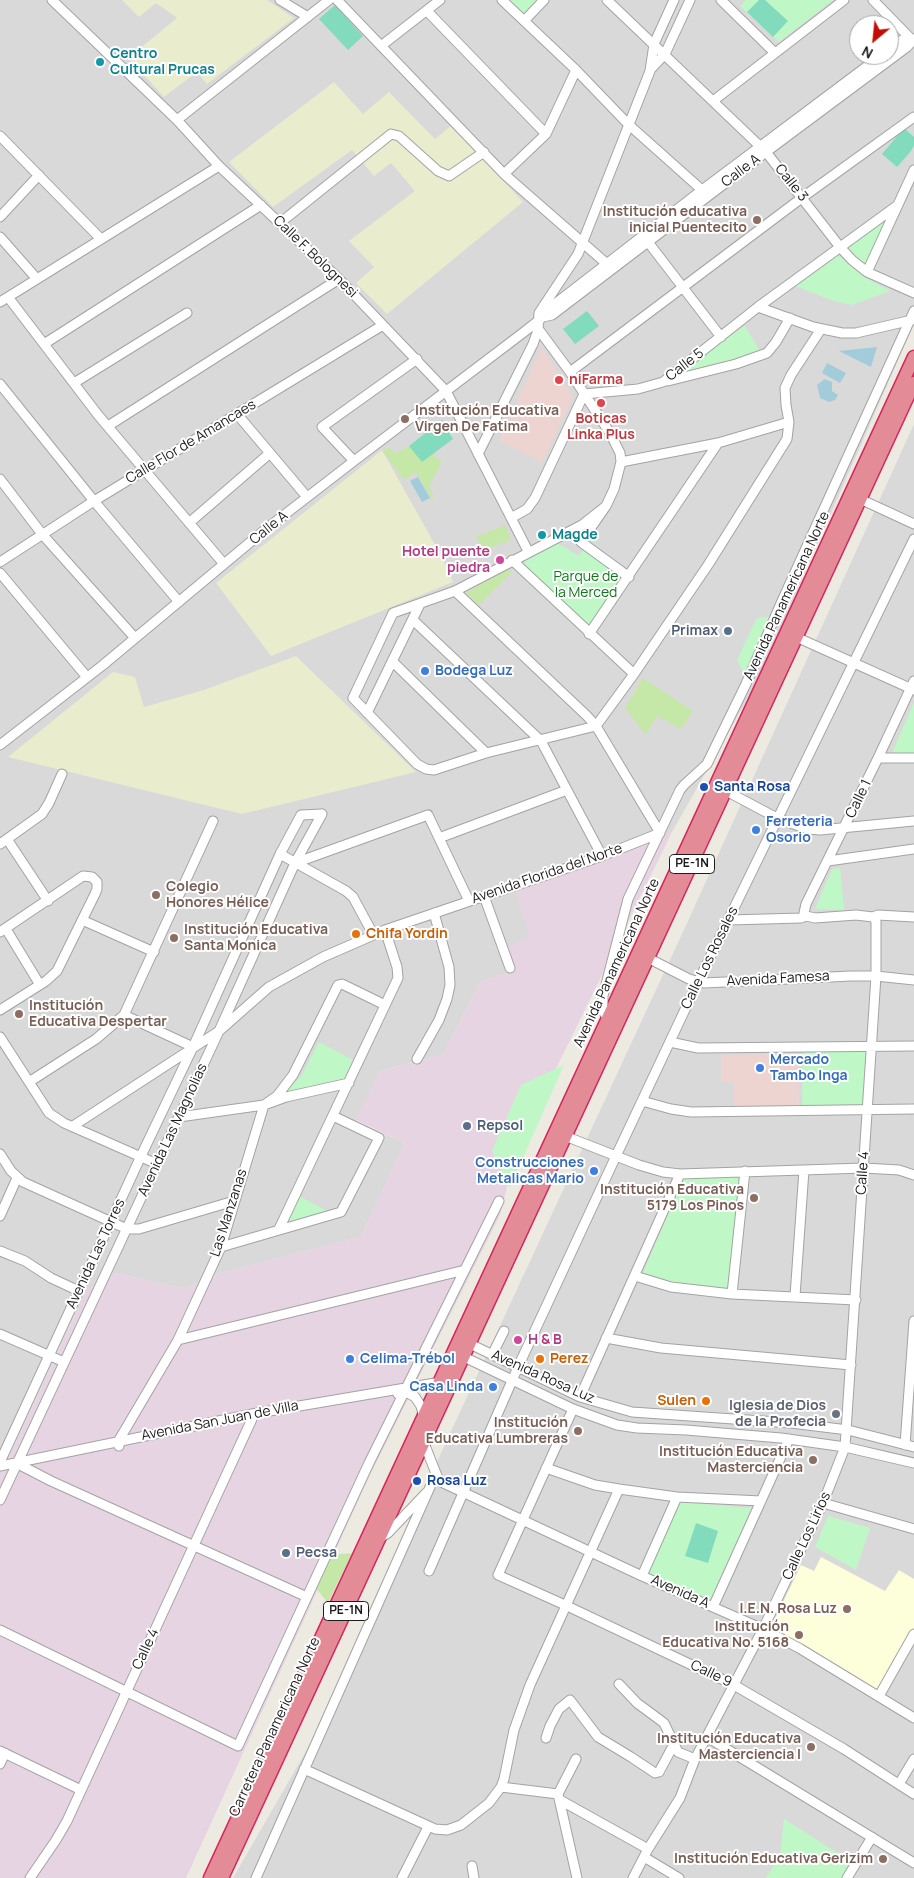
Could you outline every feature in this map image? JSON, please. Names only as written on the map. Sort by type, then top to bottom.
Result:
[{"type":"highway","name":"Avenida Panamericana Norte","points":[[424,1419],[914,357]]},
{"type":"highway","name":"Avenida Panamericana Norte","points":[[470,1344],[914,383]]},
{"type":"highway","name":"Carretera Panamericana Norte","points":[[222,1878],[470,1344]]},
{"type":"highway","name":"Carretera Panamericana Norte","points":[[210,1878],[424,1419]]},
{"type":"street","name":"Calle F. Bolognesi","points":[[52,0],[176,120],[219,166],[339,279],[446,391],[528,552]]},
{"type":"street","points":[[280,0],[308,17]]},
{"type":"street","points":[[176,120],[329,0]]},
{"type":"street","points":[[337,0],[504,174],[607,264]]},
{"type":"street","points":[[381,46],[440,0]]},
{"type":"street","points":[[502,0],[576,70],[628,124],[702,190]]},
{"type":"street","points":[[524,21],[544,0]]},
{"type":"street","name":"Calle 3","points":[[607,0],[763,149],[840,247],[866,272],[914,293]]},
{"type":"street","points":[[629,577],[581,542],[606,506],[616,483],[621,462],[616,444],[540,323],[539,313],[574,263],[650,71],[654,44],[674,0]]},
{"type":"street","points":[[650,71],[665,54],[690,0]]},
{"type":"street","points":[[721,0],[775,53]]},
{"type":"street","points":[[713,101],[844,0]]},
{"type":"street","points":[[873,0],[914,41]]},
{"type":"street","points":[[427,10],[546,134]]},
{"type":"street","points":[[899,42],[902,40],[914,41]]},
{"type":"street","name":"Calle A","points":[[540,323],[547,310],[702,190],[907,48],[914,41]]},
{"type":"street","name":"Calle A","points":[[0,745],[354,461],[648,242],[869,65]]},
{"type":"street","points":[[504,174],[546,134],[576,70]]},
{"type":"street","points":[[570,372],[914,117]]},
{"type":"street","points":[[280,223],[391,134],[399,136],[438,171],[449,176],[484,152]]},
{"type":"street","points":[[0,136],[100,238]]},
{"type":"street","points":[[0,302],[100,238],[219,166]]},
{"type":"street","points":[[866,272],[914,170]]},
{"type":"street","points":[[0,217],[39,175]]},
{"type":"street","points":[[44,344],[261,205]]},
{"type":"street","name":"Calle 5","points":[[584,394],[638,389],[663,382],[758,307],[898,205]]},
{"type":"street","points":[[0,237],[37,279]]},
{"type":"street","points":[[648,242],[721,337]]},
{"type":"street","points":[[108,426],[339,279]]},
{"type":"street","points":[[8,297],[108,426],[224,564]]},
{"type":"street","points":[[758,307],[842,333],[856,333],[912,321]]},
{"type":"street","points":[[608,1019],[604,1011],[603,996],[628,899],[684,785],[707,764],[741,695],[782,601],[912,321],[914,311]]},
{"type":"street","points":[[74,383],[187,312]]},
{"type":"street","points":[[663,382],[736,364],[767,353],[790,318]]},
{"type":"street","points":[[478,454],[525,362],[540,323]]},
{"type":"street","name":"Calle Flor de Amancaes","points":[[0,562],[94,501],[383,325]]},
{"type":"street","points":[[606,506],[582,525],[455,591],[393,613],[353,698],[417,764],[426,769],[434,770],[486,753],[596,726],[708,565],[787,439],[789,422],[786,388],[791,376],[821,328]]},
{"type":"street","points":[[354,461],[322,427],[417,360]]},
{"type":"street","points":[[0,384],[94,501],[179,602]]},
{"type":"street","points":[[511,518],[527,509],[535,498],[584,394]]},
{"type":"street","points":[[237,414],[307,498]]},
{"type":"street","points":[[621,462],[718,443],[789,422]]},
{"type":"street","points":[[589,634],[718,443]]},
{"type":"street","points":[[189,523],[270,454]]},
{"type":"street","points":[[0,479],[42,534],[135,638]]},
{"type":"street","points":[[860,499],[914,524]]},
{"type":"street","name":"Calle Los Rosales","points":[[429,1570],[518,1367],[616,1156],[698,982],[914,539]]},
{"type":"street","points":[[512,560],[634,674]]},
{"type":"street","points":[[0,573],[86,676]]},
{"type":"street","points":[[455,591],[596,726],[660,833]]},
{"type":"street","points":[[367,713],[420,604]]},
{"type":"street","points":[[413,620],[541,741],[602,856]]},
{"type":"street","points":[[796,637],[854,664],[913,687]]},
{"type":"street","points":[[392,662],[486,753]]},
{"type":"street","name":"Calle 1","points":[[806,916],[804,913],[806,904],[913,687]]},
{"type":"street","points":[[878,758],[914,758]]},
{"type":"street","points":[[48,901],[3,842],[42,814],[50,803],[62,774]]},
{"type":"street","points":[[439,838],[567,790]]},
{"type":"street","points":[[726,791],[779,819],[808,829],[820,830],[914,821]]},
{"type":"street","name":"Avenida Las Torres","points":[[0,1464],[280,854],[301,815],[322,814],[295,863]]},
{"type":"street","points":[[219,1031],[295,863],[428,815],[469,901]]},
{"type":"street","points":[[29,1082],[96,1039],[124,1015],[213,821]]},
{"type":"street","name":"Avenida Florida del Norte","points":[[434,913],[602,856],[660,833]]},
{"type":"street","points":[[828,861],[914,848]]},
{"type":"street","points":[[280,854],[346,891],[353,897],[373,934]]},
{"type":"street","points":[[0,1010],[40,985],[52,976],[62,964],[98,889],[97,882],[92,877],[83,876],[3,931],[40,985]]},
{"type":"street","points":[[484,896],[510,968]]},
{"type":"street","points":[[416,1058],[439,1020],[448,1000],[450,985],[449,967],[434,913]]},
{"type":"street","name":"Avenida Las Magnolias","points":[[73,1126],[219,1031],[252,1000],[273,985],[322,957],[373,934],[434,913]]},
{"type":"street","points":[[729,920],[864,915],[873,917],[878,915],[914,917]]},
{"type":"street","name":"Calle 4","points":[[848,1430],[876,976],[876,921],[873,917]]},
{"type":"street","points":[[82,920],[154,952]]},
{"type":"street","points":[[279,1229],[398,978],[398,972],[385,930]]},
{"type":"street","name":"Avenida Famesa","points":[[648,958],[671,971],[698,982],[876,976],[914,980]]},
{"type":"street","points":[[264,1105],[276,1096],[294,1075],[338,985],[340,984],[385,1005]]},
{"type":"street","points":[[124,1015],[193,1047]]},
{"type":"street","name":"Avenida Las Magnolias","points":[[127,1229],[219,1031]]},
{"type":"street","points":[[0,1037],[49,1113],[59,1120],[157,1164]]},
{"type":"street","points":[[670,1042],[698,1048],[914,1046]]},
{"type":"street","points":[[178,1117],[264,1105],[286,1097],[349,1082]]},
{"type":"street","points":[[642,1101],[691,1112],[867,1108],[914,1109]]},
{"type":"street","name":"Las Manzanas","points":[[119,1443],[178,1340],[220,1247],[264,1105]]},
{"type":"street","points":[[220,1247],[342,1212],[379,1138],[333,1116]]},
{"type":"street","points":[[565,1136],[664,1172],[680,1174],[864,1168],[899,1170],[914,1175]]},
{"type":"street","points":[[0,1154],[17,1178],[32,1187],[127,1229],[139,1230],[234,1202]]},
{"type":"street","points":[[795,1296],[804,1170]]},
{"type":"street","points":[[732,1294],[745,1171]]},
{"type":"street","points":[[580,1397],[680,1174]]},
{"type":"street","points":[[0,1216],[17,1178]]},
{"type":"street","points":[[0,1630],[238,1746],[328,1549],[499,1201]]},
{"type":"street","name":"Avenida Las Torres","points":[[0,1500],[19,1465],[64,1362],[127,1229]]},
{"type":"street","points":[[0,1251],[25,1261],[58,1282],[79,1291]]},
{"type":"street","points":[[178,1340],[465,1270]]},
{"type":"street","points":[[635,1276],[671,1287],[732,1294],[856,1300]]},
{"type":"street","points":[[910,1446],[914,1321]]},
{"type":"street","points":[[492,1355],[504,1331]]},
{"type":"street","points":[[0,1334],[64,1362]]},
{"type":"street","points":[[606,1338],[661,1348],[852,1365]]},
{"type":"street","name":"Avenida Rosa Luz","points":[[470,1344],[580,1397],[632,1412],[706,1416],[848,1430],[910,1446]]},
{"type":"street","name":"Avenida Rosa Luz","points":[[464,1357],[574,1409],[617,1425],[789,1439],[845,1447],[914,1464]]},
{"type":"street","name":"Avenida San Juan de Villa","points":[[0,1471],[119,1443],[252,1417],[404,1391],[441,1382]]},
{"type":"street","points":[[404,1391],[415,1397],[421,1406],[424,1419]]},
{"type":"street","points":[[522,1520],[574,1409]]},
{"type":"street","name":"Calle 4","points":[[30,1878],[56,1840],[81,1790],[252,1417]]},
{"type":"street","name":"Calle Los Lirios","points":[[633,1878],[680,1798],[696,1759],[764,1629],[823,1504],[845,1447],[848,1430]]},
{"type":"street","points":[[713,1606],[789,1439]]},
{"type":"street","points":[[380,1538],[388,1534],[430,1487],[439,1481],[424,1443]]},
{"type":"street","name":"Avenida San Juan de Villa","points":[[0,1464],[19,1465]]},
{"type":"street","points":[[19,1465],[307,1597]]},
{"type":"street","points":[[546,1468],[595,1485],[619,1489],[677,1497],[761,1501]]},
{"type":"street","name":"Avenida A","points":[[439,1481],[642,1576],[764,1629],[799,1648],[914,1718]]},
{"type":"street","points":[[256,1878],[430,1487]]},
{"type":"street","points":[[304,1769],[428,1827],[441,1830],[461,1825],[489,1803],[501,1787],[504,1779],[519,1712],[619,1489]]},
{"type":"street","points":[[642,1576],[677,1497]]},
{"type":"street","points":[[823,1504],[914,1529]]},
{"type":"street","name":"Calle 9","points":[[522,1520],[498,1575],[566,1605],[734,1685],[844,1749],[914,1794]]},
{"type":"street","points":[[879,1696],[914,1634]]},
{"type":"street","points":[[619,1684],[637,1702],[664,1723],[678,1752],[696,1759]]},
{"type":"street","points":[[546,1738],[559,1709],[570,1700],[598,1738],[631,1756],[654,1773],[659,1772],[674,1744]]},
{"type":"street","points":[[707,1738],[914,1863]]},
{"type":"street","points":[[0,1764],[2,1752],[81,1790]]},
{"type":"street","points":[[899,1784],[914,1758]]},
{"type":"street","points":[[576,1759],[559,1797],[577,1878]]},
{"type":"street","points":[[501,1787],[559,1797],[646,1853],[679,1878]]},
{"type":"street","points":[[402,1878],[428,1827]]},
{"type":"street","points":[[847,1878],[872,1837]]},
{"type":"street","points":[[472,1866],[474,1878]]},
{"type":"shaded area","points":[[0,0],[914,0],[914,324],[756,684],[672,832],[642,844],[529,938],[514,970],[480,983],[443,1055],[380,1071],[356,1121],[405,1143],[361,1237],[213,1275],[185,1289],[115,1273],[87,1290],[0,1477]]},
{"type":"shaded area","points":[[122,0],[267,0],[294,18],[207,84],[197,72],[164,97],[128,58],[177,18],[156,3],[139,17]]},
{"type":"shaded area","points":[[334,82],[363,114],[389,92],[435,139],[452,125],[523,202],[387,314],[356,283],[374,267],[349,241],[415,191],[391,163],[374,176],[352,150],[273,207],[229,162]]},
{"type":"shaded area","points":[[541,349],[573,397],[542,462],[499,441]]},
{"type":"shaded area","points":[[914,424],[914,1878],[233,1878],[309,1746],[447,1440],[688,921]]},
{"type":"shaded area","points":[[382,450],[444,561],[453,582],[271,656],[216,583]]},
{"type":"shaded area","points":[[296,656],[416,772],[242,814],[8,757],[113,672],[135,677],[144,707],[204,690]]},
{"type":"shaded area","points":[[672,832],[551,1079],[507,1187],[500,1215],[370,1475],[186,1878],[0,1878],[0,1477],[87,1290],[115,1273],[185,1289],[213,1275],[361,1237],[405,1143],[356,1120],[380,1071],[443,1055],[480,983],[514,970],[508,946],[529,938],[515,889]]},
{"type":"shaded area","name":"Mercado Tambo Inga","points":[[798,1054],[799,1106],[734,1106],[734,1082],[721,1082],[721,1055]]},
{"type":"shaded area","name":"I.E.N. Rosa Luz","points":[[821,1557],[885,1591],[899,1570],[914,1579],[914,1636],[883,1695],[771,1627],[801,1565],[814,1571]]},
{"type":"green space","points":[[507,0],[541,0],[524,17]]},
{"type":"green space","points":[[746,0],[833,0],[779,42],[740,6]]},
{"type":"green space","points":[[759,0],[765,0],[788,21],[773,37],[747,12]]},
{"type":"green space","points":[[335,5],[363,36],[348,50],[319,19]]},
{"type":"green space","points":[[904,128],[914,137],[914,145],[897,167],[882,154]]},
{"type":"green space","points":[[882,218],[885,221],[865,264],[863,264],[845,249]]},
{"type":"green space","points":[[835,253],[866,278],[890,291],[852,305],[834,301],[795,286]]},
{"type":"green space","points":[[587,311],[599,326],[575,344],[563,329]]},
{"type":"green space","points":[[745,326],[761,353],[681,376],[678,371]]},
{"type":"green space","points":[[442,420],[453,439],[422,462],[409,446]]},
{"type":"green space","points":[[409,446],[422,461],[432,454],[442,462],[429,486],[434,498],[432,500],[416,472],[404,480],[382,450],[390,448],[395,454]]},
{"type":"green space","points":[[505,525],[511,540],[484,550],[476,537]]},
{"type":"green space","name":"Parque de la Merced","points":[[557,543],[579,556],[583,550],[624,579],[592,628],[525,566],[525,560]]},
{"type":"green space","points":[[507,568],[512,572],[479,605],[466,593]]},
{"type":"green space","points":[[774,616],[747,679],[737,660],[757,618]]},
{"type":"green space","points":[[643,678],[693,711],[681,729],[657,716],[646,735],[625,708]]},
{"type":"green space","points":[[914,702],[914,755],[890,758]]},
{"type":"green space","points":[[840,868],[844,910],[815,909],[832,869]]},
{"type":"green space","points":[[319,1042],[353,1060],[343,1081],[285,1093],[302,1075]]},
{"type":"green space","points":[[871,1046],[867,1108],[802,1110],[803,1048]]},
{"type":"green space","points":[[564,1065],[510,1188],[492,1151],[521,1085]]},
{"type":"green space","points":[[685,1176],[741,1177],[730,1290],[672,1283],[642,1275]]},
{"type":"green space","points":[[299,1196],[327,1211],[285,1223]]},
{"type":"green space","points":[[680,1502],[752,1508],[710,1601],[648,1574]]},
{"type":"green space","points":[[828,1516],[870,1528],[856,1570],[815,1547]]},
{"type":"green space","points":[[696,1523],[718,1531],[708,1563],[685,1556]]},
{"type":"green space","points":[[352,1553],[328,1603],[315,1587],[329,1555]]},
{"type":"green space","points":[[784,1819],[852,1862],[842,1878],[766,1878],[780,1855]]},
{"type":"water","points":[[877,347],[871,367],[839,351]]},
{"type":"water","points":[[827,363],[846,373],[840,383],[822,373]]},
{"type":"water","points":[[825,379],[832,382],[832,391],[838,395],[835,400],[829,402],[820,398],[817,385]]},
{"type":"water","points":[[418,477],[430,498],[422,502],[410,481]]},
{"type":"place","name":"Centro Cultural Prucas","points":[[100,62]]},
{"type":"place","name":"Institución educativa inicial Puentecito","points":[[757,220]]},
{"type":"place","name":"niFarma","points":[[559,380]]},
{"type":"place","name":"Boticas Linka Plus","points":[[601,403]]},
{"type":"place","name":"Institución Educativa Virgen De Fatima","points":[[405,419]]},
{"type":"place","name":"Magde","points":[[542,535]]},
{"type":"place","name":"Hotel puente piedra","points":[[500,560]]},
{"type":"place","name":"Primax","points":[[728,631]]},
{"type":"place","name":"Bodega Luz","points":[[425,671]]},
{"type":"place","name":"Santa Rosa","points":[[704,787]]},
{"type":"place","name":"Ferreteria Osorio","points":[[756,830]]},
{"type":"place","name":"Colegio Honores Hélice","points":[[156,895]]},
{"type":"place","name":"Chifa Yordin","points":[[356,934]]},
{"type":"place","name":"Institución Educativa Santa Monica","points":[[174,938]]},
{"type":"place","name":"Institución Educativa Despertar","points":[[19,1014]]},
{"type":"place","name":"Mercado Tambo Inga","points":[[760,1068]]},
{"type":"place","name":"Repsol","points":[[467,1126]]},
{"type":"place","name":"Construcciones Metalicas Mario","points":[[594,1171]]},
{"type":"place","name":"Institución Educativa 5179 Los Pinos","points":[[754,1198]]},
{"type":"place","name":"H & B","points":[[518,1340]]},
{"type":"place","name":"Celima-Trébol","points":[[350,1359]]},
{"type":"place","name":"Perez","points":[[540,1359]]},
{"type":"place","name":"Casa Linda","points":[[493,1387]]},
{"type":"place","name":"Sulen","points":[[706,1401]]},
{"type":"place","name":"Iglesia de Dios de la Profecia","points":[[836,1414]]},
{"type":"place","name":"Institución Educativa Lumbreras","points":[[578,1431]]},
{"type":"place","name":"Institución Educativa Masterciencia","points":[[813,1460]]},
{"type":"place","name":"Rosa Luz","points":[[417,1481]]},
{"type":"place","name":"Pecsa","points":[[286,1553]]},
{"type":"place","name":"I.E.N. Rosa Luz","points":[[847,1609]]},
{"type":"place","name":"Institución Educativa No. 5168","points":[[799,1635]]},
{"type":"place","name":"Institución Educativa Masterciencia I","points":[[811,1747]]},
{"type":"place","name":"Institución Educativa Gerizim","points":[[883,1859]]}]
